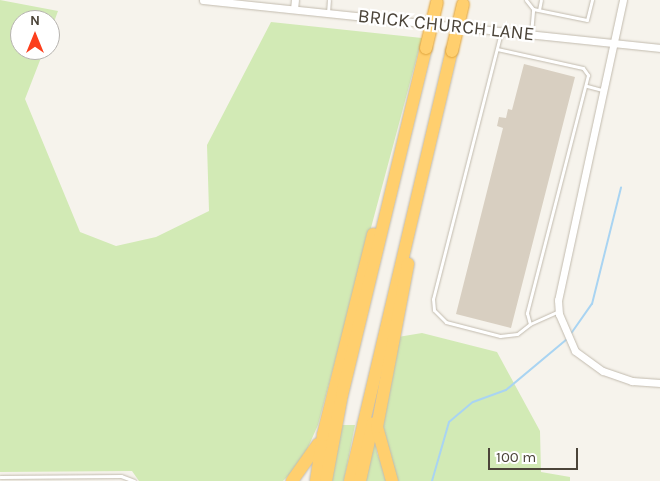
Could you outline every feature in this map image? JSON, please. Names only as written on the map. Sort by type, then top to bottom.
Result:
[{"type":"highway","points":[[326,481],[437,1]]},
{"type":"highway","points":[[350,481],[434,121],[464,2]]},
{"type":"highway","points":[[392,481],[377,427],[434,121]]},
{"type":"highway","points":[[316,481],[323,435],[368,252],[404,139]]},
{"type":"highway","points":[[360,481],[385,377]]},
{"type":"highway","points":[[292,481],[323,435]]},
{"type":"street","name":"BRICK CHURCH LANE","points":[[203,0],[660,48]]},
{"type":"street","points":[[294,0],[294,9]]},
{"type":"street","points":[[623,0],[611,42],[559,310],[560,321],[572,344],[603,371],[632,381],[660,382]]},
{"type":"lane","points":[[328,14],[329,0]]},
{"type":"lane","points":[[526,0],[533,9],[531,35]]},
{"type":"lane","points":[[539,10],[541,0]]},
{"type":"lane","points":[[533,9],[587,20],[592,0]]},
{"type":"lane","points":[[501,32],[432,299],[434,310],[446,322],[500,336],[517,334],[530,324],[559,310]]},
{"type":"lane","points":[[497,49],[584,68],[587,86],[527,313],[530,324]]},
{"type":"lane","points":[[587,86],[602,90]]},
{"type":"lane","points":[[0,477],[121,476],[134,481]]},
{"type":"green space","points":[[0,0],[53,10],[10,10],[10,60],[40,60],[25,99],[80,232],[116,246],[156,237],[209,211],[207,145],[271,22],[422,38],[318,425],[301,463],[283,481],[139,481],[132,471],[0,472]]},
{"type":"green space","points":[[422,333],[497,352],[540,431],[541,472],[570,477],[570,481],[398,481],[382,432],[398,337]]},
{"type":"green space","points":[[340,425],[355,425],[344,481],[329,481]]},
{"type":"green space","points":[[374,434],[377,453],[388,481],[365,481]]},
{"type":"building","points":[[524,64],[575,77],[511,328],[456,314],[503,128],[497,126],[499,117],[506,118],[508,109],[512,110]]},
{"type":"waterway","points":[[570,335],[592,304],[621,188]]},
{"type":"waterway","points":[[432,481],[449,422],[473,402],[506,390],[567,339]]}]
